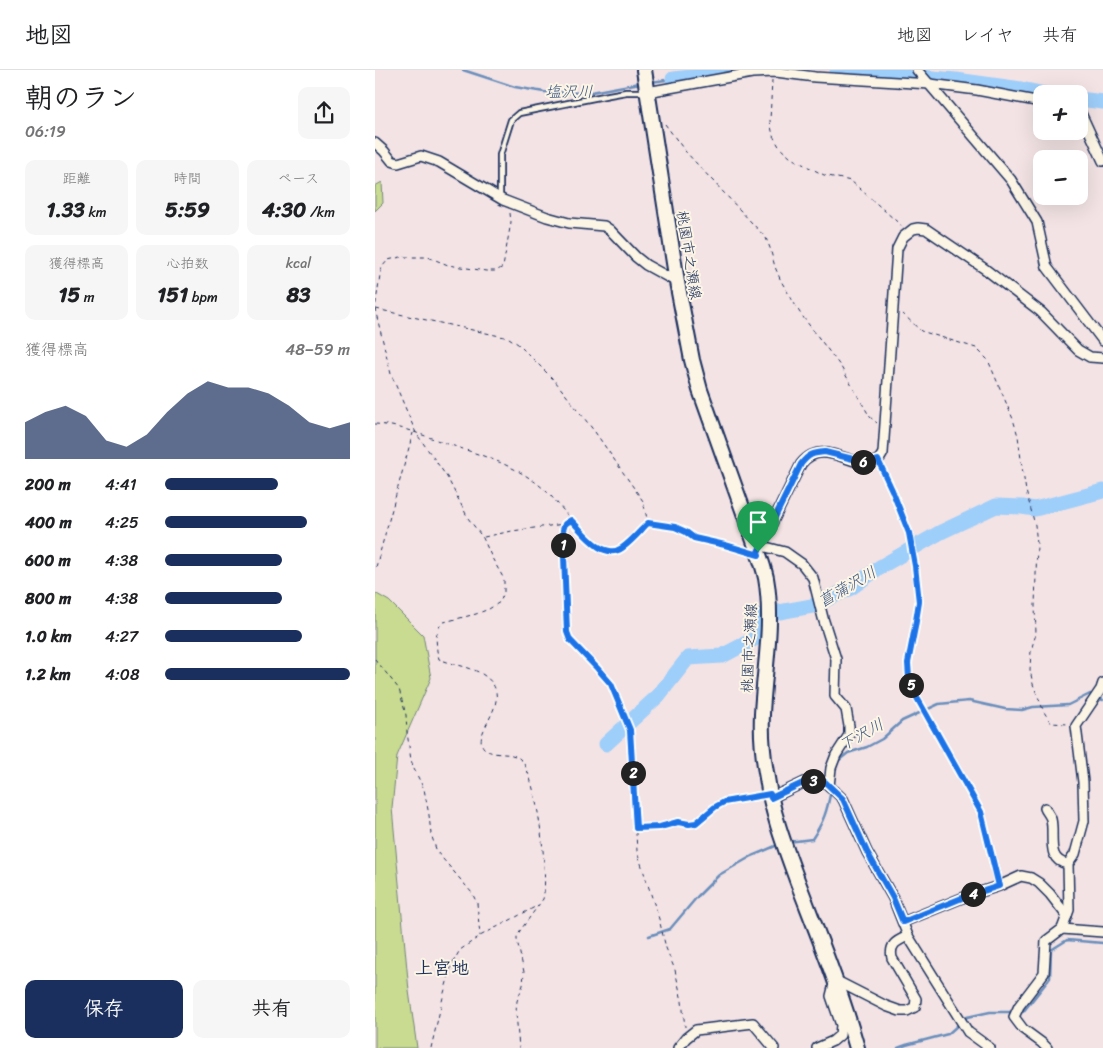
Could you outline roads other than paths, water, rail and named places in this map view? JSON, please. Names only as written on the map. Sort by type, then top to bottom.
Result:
[{"type":"main road","name":"桃園市之瀬線","points":[[644,70],[677,282],[692,360],[700,390],[760,551],[766,576],[769,620],[762,734],[763,754],[770,796],[790,859],[835,980],[855,1044]]},
{"type":"street","points":[[917,70],[1011,180],[1037,222],[1047,267],[1103,341]]},
{"type":"street","points":[[647,92],[753,72],[773,72],[815,77],[929,84],[977,90],[1033,100]]},
{"type":"street","points":[[1088,128],[1103,161]]},
{"type":"street","points":[[375,143],[392,161],[398,163],[421,156],[430,158],[500,198],[547,217],[569,223],[604,226],[646,265],[677,282]]},
{"type":"street","points":[[829,786],[831,768],[836,754],[849,735],[849,726],[846,709],[835,696],[836,660],[813,578],[802,564],[785,552],[760,551],[801,464],[807,457],[814,453],[825,452],[869,463],[878,460],[883,453],[897,249],[903,237],[913,229],[926,229],[985,269],[1041,312],[1078,350],[1090,357],[1103,358]]},
{"type":"street","points":[[1047,1048],[1023,1029],[1014,1017],[1019,1006],[1044,974],[1046,941],[1062,929],[1069,910],[1068,864],[1075,854],[1084,821],[1083,782],[1076,726],[1102,686]]},
{"type":"street","points":[[770,796],[805,782],[816,781],[825,782],[843,799],[867,852],[893,898],[909,936],[968,1032],[990,1048]]},
{"type":"street","points":[[1045,808],[1051,818],[1053,849],[1056,859],[1061,863],[1068,864]]},
{"type":"street","points":[[903,922],[1021,876],[1031,878],[1045,888],[1067,916]]},
{"type":"street","points":[[1062,929],[1103,932]]},
{"type":"street","points":[[817,1048],[840,1035],[841,1025],[831,996],[835,980],[886,1006],[900,1011],[907,1011],[915,1007],[916,999],[891,958],[890,951],[895,943],[909,936]]},
{"type":"street","points":[[678,1048],[696,1030],[753,1023],[774,1048]]},
{"type":"lane","points":[[500,198],[500,156],[511,120],[519,113],[626,92],[647,92]]},
{"type":"waterway","name":"塩沢川","points":[[463,70],[515,87],[544,92],[586,93],[640,83]]},
{"type":"waterway","name":"塩沢川","points":[[673,79],[736,70]]},
{"type":"waterway","name":"塩沢川","points":[[837,70],[956,80],[1033,92]]},
{"type":"waterway","name":"塩沢川","points":[[651,82],[673,79]]},
{"type":"waterway","name":"塩沢川","points":[[1088,100],[1103,102]]},
{"type":"waterway","name":"菖蒲沢川","points":[[606,744],[658,696],[688,658],[722,656],[758,637],[763,615],[812,606],[851,588],[880,567],[941,532],[996,506],[1035,509],[1103,491]]},
{"type":"waterway","name":"下沢川","points":[[838,761],[848,753],[867,747],[882,739],[902,721],[939,704],[969,701],[1005,709],[1022,710],[1033,707],[1068,705],[1090,694],[1103,700]]},
{"type":"waterway","name":"下沢川","points":[[788,842],[812,839],[825,816],[831,790]]},
{"type":"waterway","name":"下沢川","points":[[649,936],[670,929],[697,897],[719,875],[752,856],[780,844]]},
{"type":"waterway","points":[[1018,1012],[1023,1012],[1050,978],[1051,950],[1067,940],[1103,943]]},
{"type":"waterway","points":[[898,1048],[948,1034],[967,1017],[990,1012],[1013,1012]]},
{"type":"district","name":"上宮地","points":[[442,968]]}]
